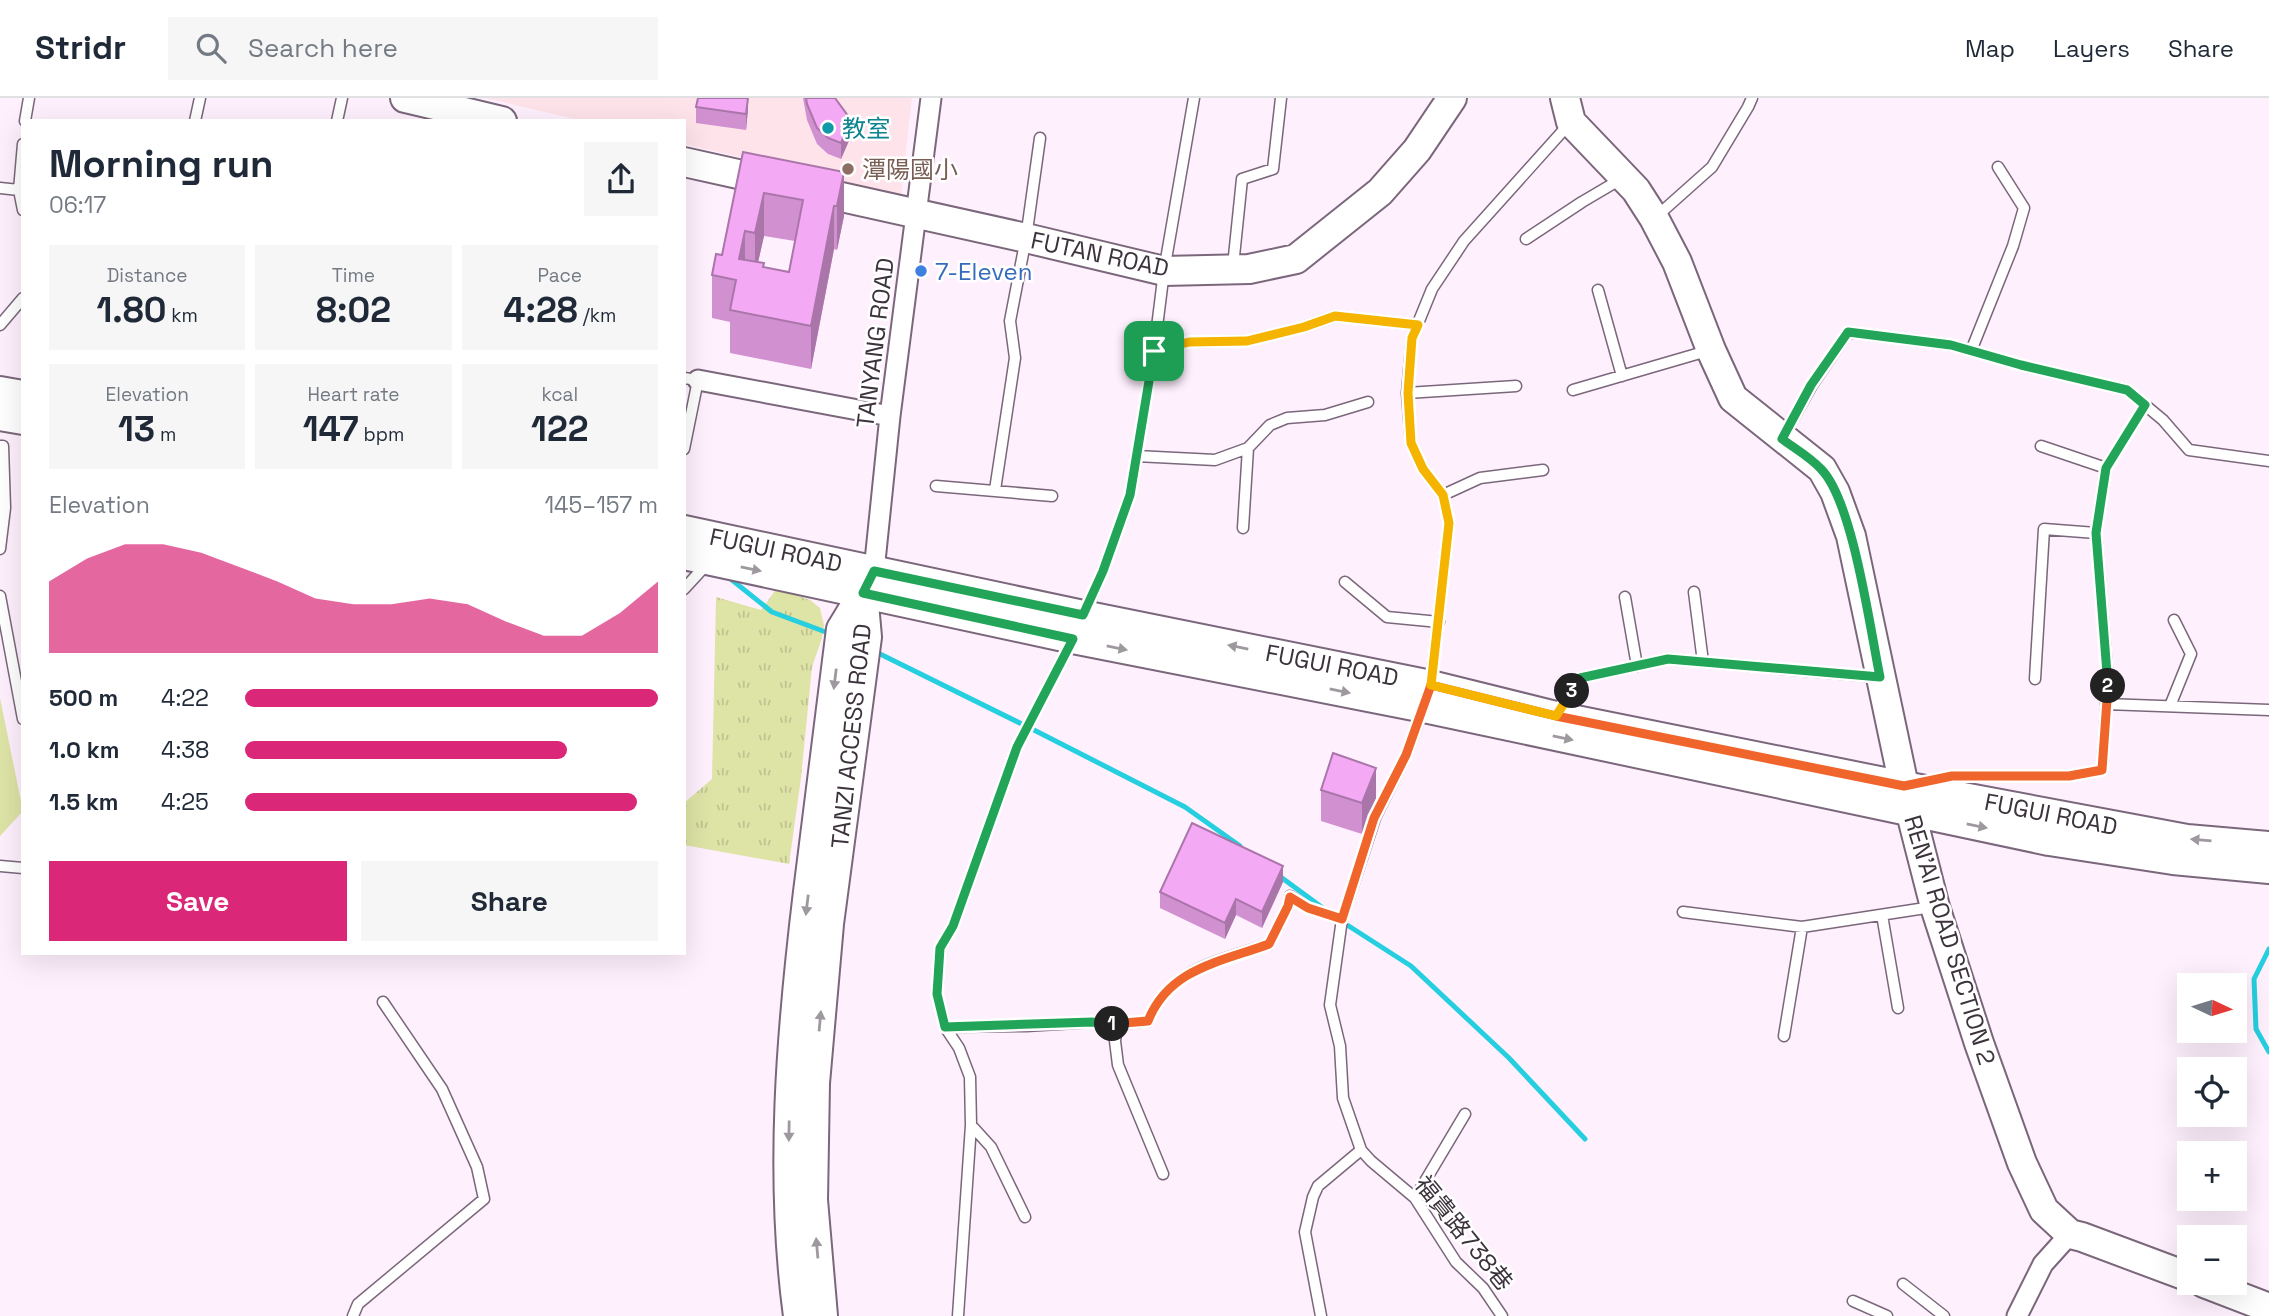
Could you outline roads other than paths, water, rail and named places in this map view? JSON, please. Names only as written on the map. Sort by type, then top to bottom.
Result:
[{"type":"street","name":"TANYANG ROAD","points":[[869,582],[931,98]]},
{"type":"street","name":"FUTAN ROAD","points":[[686,162],[1164,271],[1249,269],[1296,259],[1380,192],[1417,150],[1452,98]]},
{"type":"street","points":[[423,100],[494,119]]},
{"type":"street","name":"REN’AI ROAD SECTION 2","points":[[1568,110],[1625,177],[1654,218],[1677,261],[1711,350],[1733,398],[1822,469],[1835,492],[1851,536],[1880,677],[1935,907],[2022,1163],[2044,1210],[2070,1234],[2177,1272]]},
{"type":"street","points":[[691,379],[890,416]]},
{"type":"street","points":[[0,391],[21,396]]},
{"type":"street","points":[[0,416],[21,420]]},
{"type":"street","name":"FUGUI ROAD","points":[[686,531],[869,582],[1078,627],[1427,696],[1908,799],[2186,839],[2269,846]]},
{"type":"street","name":"FUGUI ROAD","points":[[697,557],[869,582]]},
{"type":"street","name":"TANZI ACCESS ROAD","points":[[798,1316],[792,1274],[788,1184],[789,1084],[796,1003],[841,629],[869,582]]},
{"type":"street","name":"TANZI ACCESS ROAD","points":[[823,1316],[813,1200],[815,1083],[829,924],[867,637],[869,582]]},
{"type":"street","name":"FUGUI ROAD","points":[[1427,696],[1556,716],[1908,799],[2049,841],[2173,860],[2269,869]]},
{"type":"street","points":[[2017,1316],[2043,1264],[2070,1234]]},
{"type":"street","points":[[2222,1295],[2240,1307],[2269,1308]]},
{"type":"lane","points":[[25,119],[29,98]]},
{"type":"lane","points":[[195,119],[200,98]]},
{"type":"lane","points":[[337,119],[342,98]]},
{"type":"lane","points":[[958,1316],[971,1125],[970,1077],[959,1048],[945,1027],[937,994],[940,948],[953,926],[1017,747],[1078,627],[1103,571],[1130,495],[1194,98]]},
{"type":"lane","points":[[1232,269],[1241,179],[1273,169],[1281,98]]},
{"type":"lane","points":[[1654,218],[1712,166],[1752,98]]},
{"type":"lane","points":[[1543,470],[1480,478],[1443,495],[1423,469],[1411,443],[1408,393],[1412,338],[1432,289],[1464,241],[1568,110]]},
{"type":"lane","points":[[995,490],[1016,358],[1010,321],[1026,238],[1040,138]]},
{"type":"lane","points":[[21,167],[21,200]]},
{"type":"lane","points":[[1971,351],[2014,247],[2024,208],[1998,167]]},
{"type":"lane","points":[[1526,239],[1625,177]]},
{"type":"lane","points":[[0,188],[19,190]]},
{"type":"lane","points":[[1598,290],[1622,376]]},
{"type":"lane","points":[[0,325],[21,300]]},
{"type":"lane","points":[[1154,351],[1189,342],[1247,341],[1304,327],[1335,316],[1418,325]]},
{"type":"lane","points":[[1782,439],[1811,385],[1848,332],[1938,343],[2127,390],[2163,420],[2189,450],[2269,461]]},
{"type":"lane","points":[[1573,390],[1711,350]]},
{"type":"lane","points":[[686,429],[691,379]]},
{"type":"lane","points":[[1408,393],[1516,386]]},
{"type":"lane","points":[[1136,456],[1215,460],[1248,448],[1270,425],[1287,418],[1325,415],[1368,402]]},
{"type":"lane","points":[[1908,799],[1952,776],[2069,776],[2102,770],[2108,683],[2096,533],[2106,468],[2145,405]]},
{"type":"lane","points":[[0,446],[3,446],[5,508],[0,550]]},
{"type":"lane","points":[[2041,446],[2106,468]]},
{"type":"lane","points":[[1243,528],[1248,448]]},
{"type":"lane","points":[[936,486],[1052,496]]},
{"type":"lane","name":"福貴路738巷","points":[[1443,495],[1449,523],[1439,622],[1427,696],[1406,755],[1374,818],[1342,919],[1330,1006],[1340,1046],[1343,1098],[1361,1150],[1415,1199],[1456,1262],[1483,1288],[1502,1316]]},
{"type":"lane","points":[[2035,679],[2044,529],[2096,533]]},
{"type":"lane","points":[[686,584],[697,557]]},
{"type":"lane","points":[[1346,582],[1387,617],[1439,622]]},
{"type":"lane","points":[[1694,592],[1703,662]]},
{"type":"lane","points":[[0,596],[21,708]]},
{"type":"lane","points":[[1625,597],[1637,666]]},
{"type":"lane","points":[[2170,706],[2191,654],[2174,620]]},
{"type":"lane","points":[[1556,716],[1580,678],[1668,659],[1880,677]]},
{"type":"lane","points":[[2106,704],[2269,710]]},
{"type":"lane","points":[[0,866],[21,868]]},
{"type":"lane","points":[[945,1027],[1148,1021],[1155,1003],[1166,991],[1207,964],[1269,944],[1290,897],[1308,908],[1342,919]]},
{"type":"lane","points":[[1683,912],[1802,927],[1935,907]]},
{"type":"lane","points":[[1882,915],[1898,1008]]},
{"type":"lane","points":[[1784,1036],[1802,927]]},
{"type":"lane","points":[[353,1316],[358,1304],[484,1199],[477,1167],[442,1089],[383,1002]]},
{"type":"lane","points":[[1117,1024],[1115,1041],[1118,1065],[1163,1174]]},
{"type":"lane","points":[[1415,1199],[1465,1114]]},
{"type":"lane","points":[[971,1125],[991,1147],[1025,1217]]},
{"type":"lane","points":[[1321,1316],[1305,1232],[1313,1197],[1318,1186],[1361,1150]]},
{"type":"lane","points":[[1903,1284],[1944,1316]]},
{"type":"lane","points":[[1853,1301],[1887,1316]]},
{"type":"waterway","points":[[727,576],[772,612],[831,634]]},
{"type":"waterway","points":[[872,650],[1185,807],[1240,846]]},
{"type":"waterway","points":[[1278,875],[1327,911]]},
{"type":"waterway","points":[[1341,921],[1411,966],[1509,1058],[1585,1139]]},
{"type":"waterway","points":[[2269,949],[2254,979],[2256,1029],[2269,1052]]},
{"type":"place","name":"教室","points":[[828,128]]},
{"type":"place","name":"潭陽國小","points":[[848,169]]},
{"type":"place","name":"7-Eleven","points":[[921,271]]}]
